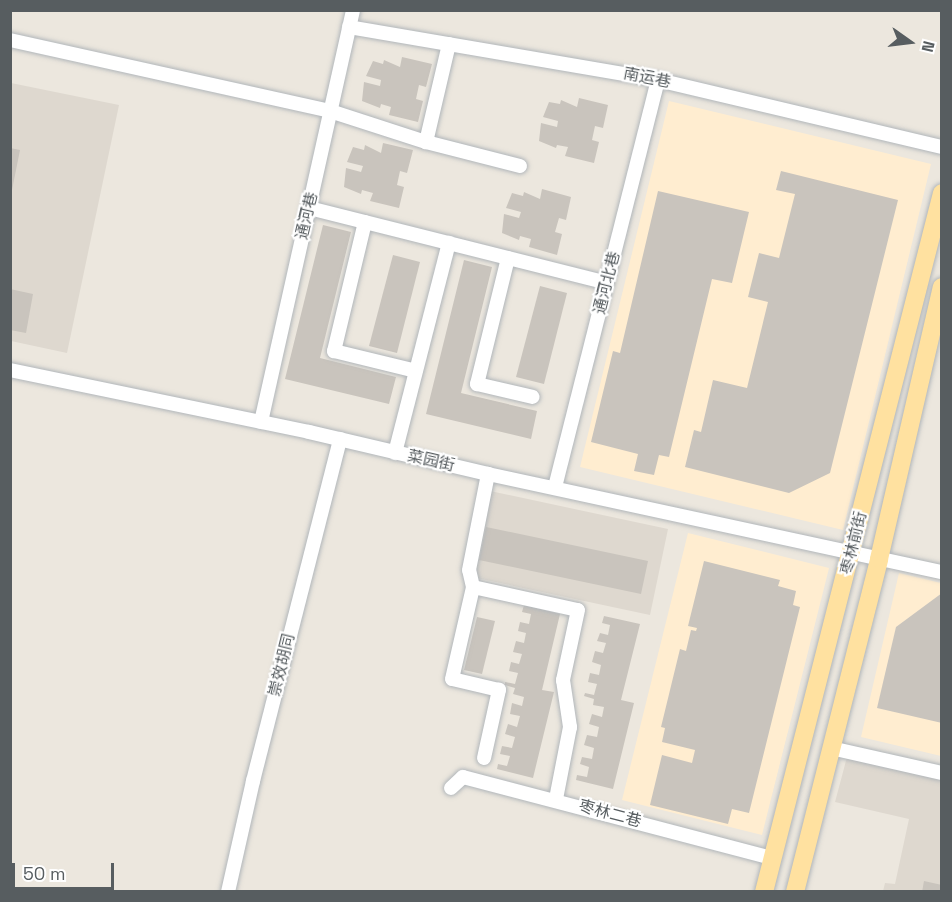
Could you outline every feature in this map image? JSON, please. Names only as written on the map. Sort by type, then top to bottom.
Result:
[{"type":"main road","name":"枣林前街","points":[[764,891],[942,193]]},
{"type":"main road","name":"枣林前街","points":[[795,891],[879,559],[941,294]]},
{"type":"street","name":"通河巷","points":[[261,422],[353,10]]},
{"type":"street","name":"南运巷","points":[[349,27],[658,80],[942,147]]},
{"type":"street","points":[[10,40],[330,111],[426,142],[520,166]]},
{"type":"street","points":[[426,142],[449,44]]},
{"type":"street","name":"通河北巷","points":[[555,487],[658,80]]},
{"type":"street","points":[[309,208],[607,283]]},
{"type":"street","points":[[365,222],[334,351],[417,371]]},
{"type":"street","points":[[395,453],[449,243]]},
{"type":"street","points":[[508,258],[477,384],[533,397]]},
{"type":"street","name":"菜园街","points":[[10,370],[261,422],[942,572]]},
{"type":"street","name":"崇效胡同","points":[[228,891],[253,781],[340,440]]},
{"type":"street","points":[[484,758],[499,690],[452,679],[473,587],[469,570],[489,474]]},
{"type":"street","points":[[473,587],[578,610],[563,680],[570,727],[556,799]]},
{"type":"street","points":[[831,748],[942,772]]},
{"type":"street","name":"枣林二巷","points":[[451,788],[463,777],[556,799],[772,858]]},
{"type":"shaded area","points":[[11,83],[119,105],[67,353],[11,341]]},
{"type":"shaded area","points":[[669,101],[931,164],[843,530],[580,467]]},
{"type":"shaded area","points":[[490,491],[668,529],[650,615],[472,577]]},
{"type":"shaded area","points":[[688,533],[829,568],[762,835],[622,800]]},
{"type":"shaded area","points":[[899,573],[941,583],[941,756],[861,737]]},
{"type":"shaded area","points":[[847,757],[941,778],[941,891],[883,891],[885,883],[895,884],[909,819],[835,802]]},
{"type":"building","points":[[402,57],[432,64],[426,87],[419,85],[416,99],[423,101],[418,122],[389,115],[391,107],[381,104],[380,108],[362,101],[364,82],[380,86],[381,80],[366,76],[373,61],[383,64],[384,60],[400,67]]},
{"type":"building","points":[[579,98],[608,105],[603,128],[595,126],[592,140],[599,142],[594,163],[565,156],[568,147],[557,145],[556,148],[539,141],[541,123],[557,127],[558,121],[543,117],[549,102],[560,104],[561,100],[577,107]]},
{"type":"building","points":[[383,143],[413,150],[407,173],[400,171],[397,185],[404,187],[399,208],[370,201],[373,193],[362,190],[361,194],[344,187],[346,168],[361,172],[363,166],[347,162],[353,147],[364,150],[365,145],[381,153]]},
{"type":"building","points":[[10,148],[20,150],[12,190],[10,190]]},
{"type":"building","points":[[781,171],[898,200],[830,473],[789,493],[685,467],[694,430],[701,432],[713,380],[747,388],[768,302],[748,297],[759,253],[779,258],[795,194],[776,190]]},
{"type":"building","points":[[542,189],[571,197],[566,220],[559,218],[555,232],[562,234],[557,255],[529,247],[531,239],[520,236],[519,240],[502,233],[504,214],[519,218],[521,212],[506,208],[512,193],[523,196],[524,192],[540,199]]},
{"type":"building","points":[[658,191],[749,212],[732,283],[712,279],[669,457],[659,455],[654,475],[634,471],[638,454],[591,442],[613,351],[620,353]]},
{"type":"building","points":[[323,225],[351,232],[320,358],[396,377],[389,404],[285,379]]},
{"type":"building","points":[[393,255],[420,262],[397,353],[369,346]]},
{"type":"building","points":[[464,260],[492,267],[461,393],[537,411],[531,439],[426,414]]},
{"type":"building","points":[[540,286],[567,293],[544,384],[516,377]]},
{"type":"building","points":[[10,289],[33,294],[26,333],[10,330]]},
{"type":"building","points":[[486,527],[648,561],[641,594],[479,560]]},
{"type":"building","points":[[704,561],[780,580],[778,586],[796,591],[793,605],[800,607],[749,813],[732,809],[728,824],[650,805],[662,755],[692,763],[695,750],[662,742],[665,728],[661,727],[680,649],[686,651],[691,630],[696,631],[697,628],[688,626]]},
{"type":"building","points":[[942,593],[942,723],[877,708],[896,627]]},
{"type":"building","points":[[524,605],[560,614],[542,690],[554,692],[533,778],[497,769],[498,764],[507,766],[510,756],[500,754],[502,746],[512,748],[515,737],[505,734],[508,724],[517,727],[520,716],[510,714],[512,703],[522,706],[524,697],[513,694],[515,688],[505,685],[505,682],[515,684],[518,673],[509,671],[511,662],[519,664],[522,654],[513,652],[516,641],[524,643],[526,633],[518,631],[520,622],[529,624],[531,614],[522,612]]},
{"type":"building","points":[[604,616],[640,624],[621,700],[634,703],[613,789],[576,780],[577,775],[587,777],[589,767],[580,764],[582,757],[592,759],[594,748],[584,745],[587,735],[597,737],[599,727],[589,724],[592,714],[602,717],[604,707],[593,705],[594,699],[584,696],[585,693],[594,695],[597,684],[588,682],[590,673],[599,675],[601,665],[592,662],[595,651],[603,653],[606,643],[597,641],[600,633],[608,635],[610,625],[602,623]]},
{"type":"building","points":[[477,617],[495,621],[482,674],[464,670]]},
{"type":"building","points":[[924,881],[942,885],[942,892],[922,892]]}]
